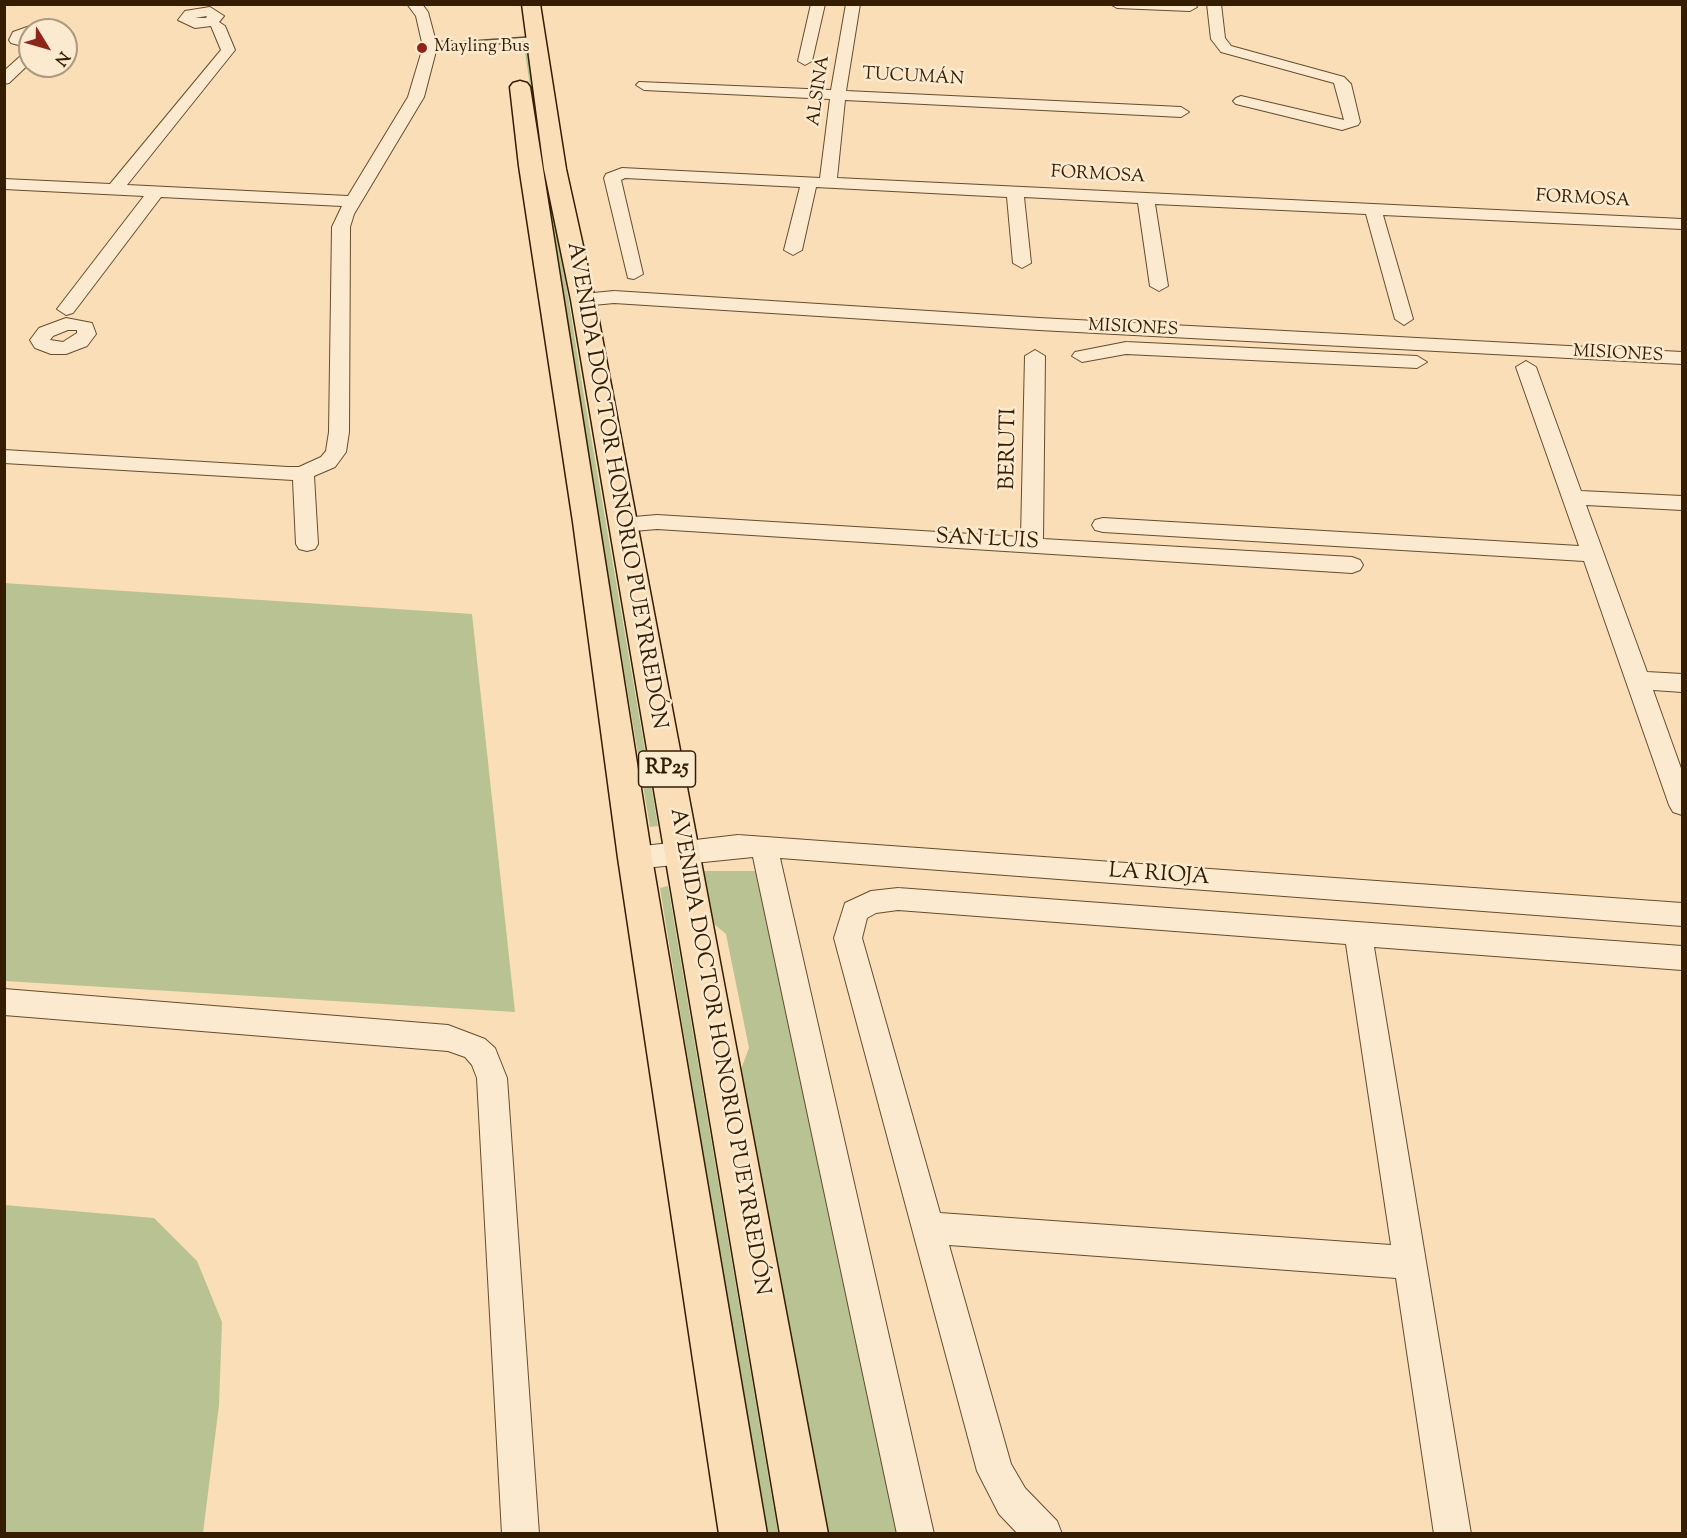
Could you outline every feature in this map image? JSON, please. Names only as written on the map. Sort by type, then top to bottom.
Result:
[{"type":"main road","name":"AVENIDA DOCTOR HONORIO PUEYRREDÓN","points":[[511,4],[525,40],[583,300],[804,1533]]},
{"type":"main road","name":"AVENIDA DOCTOR HONORIO PUEYRREDÓN","points":[[531,4],[525,40],[530,166],[588,522],[635,858],[743,1533]]},
{"type":"street","points":[[4,456],[136,466],[303,473],[328,462],[336,452],[339,432],[341,227],[351,201],[417,97],[430,47],[423,15],[414,4]]},
{"type":"street","points":[[805,61],[818,4]]},
{"type":"street","name":"ALSINA","points":[[828,182],[838,94],[853,4]]},
{"type":"street","points":[[1117,4],[1190,8]]},
{"type":"street","points":[[1214,4],[1218,39],[1226,49],[1340,80],[1352,122],[1342,125],[1241,101]]},
{"type":"street","points":[[116,188],[228,50],[217,22],[200,24]]},
{"type":"street","points":[[430,47],[453,45]]},
{"type":"street","points":[[4,80],[18,59]]},
{"type":"street","name":"TUCUMÁN","points":[[644,85],[1181,112]]},
{"type":"street","name":"FORMOSA","points":[[634,274],[612,178],[615,174],[828,182],[1683,224]]},
{"type":"street","points":[[793,250],[809,182]]},
{"type":"street","points":[[4,184],[351,201]]},
{"type":"street","points":[[70,316],[85,327],[87,334],[80,342],[66,348],[51,348],[42,344],[40,340],[46,332],[70,316],[157,190]]},
{"type":"street","points":[[1015,192],[1022,263]]},
{"type":"street","points":[[1146,198],[1159,286]]},
{"type":"street","points":[[1373,209],[1404,318]]},
{"type":"street","name":"MISIONES","points":[[583,300],[614,297],[1050,325],[1683,358]]},
{"type":"street","points":[[1082,356],[1126,348],[1683,376]]},
{"type":"street","name":"BERUTI","points":[[1032,543],[1035,356]]},
{"type":"street","points":[[1526,367],[1683,805]]},
{"type":"street","points":[[303,473],[307,544]]},
{"type":"street","points":[[1572,497],[1683,503]]},
{"type":"street","name":"SAN LUIS","points":[[622,525],[657,522],[1032,543],[1352,565]]},
{"type":"street","points":[[1103,525],[1593,554]]},
{"type":"street","points":[[1638,681],[1683,683]]},
{"type":"street","name":"LA RIOJA","points":[[635,858],[738,846],[764,847],[1683,915]]},
{"type":"street","points":[[764,847],[917,1532]]},
{"type":"street","points":[[1044,1533],[1012,1501],[995,1471],[926,1228],[848,938],[855,910],[871,902],[898,899],[1683,957]]},
{"type":"street","points":[[1358,932],[1453,1533]]},
{"type":"street","points":[[4,1002],[448,1038],[475,1047],[484,1057],[492,1078],[521,1533]]},
{"type":"street","points":[[926,1228],[1410,1263]]},
{"type":"lane","points":[[453,45],[525,40]]},
{"type":"green space","points":[[524,46],[528,46],[583,390],[658,826],[650,827],[563,304]]},
{"type":"green space","points":[[4,583],[472,614],[515,1012],[5,981]]},
{"type":"green space","points":[[701,871],[755,871],[782,963],[902,1533],[825,1533],[740,1072],[749,1048],[726,934],[709,920]]},
{"type":"green space","points":[[668,886],[778,1533],[765,1533],[660,888]]},
{"type":"green space","points":[[4,1205],[154,1218],[197,1261],[222,1322],[219,1405],[203,1533],[5,1533]]},
{"type":"place","name":"Mayling Bus","points":[[422,48]]}]
